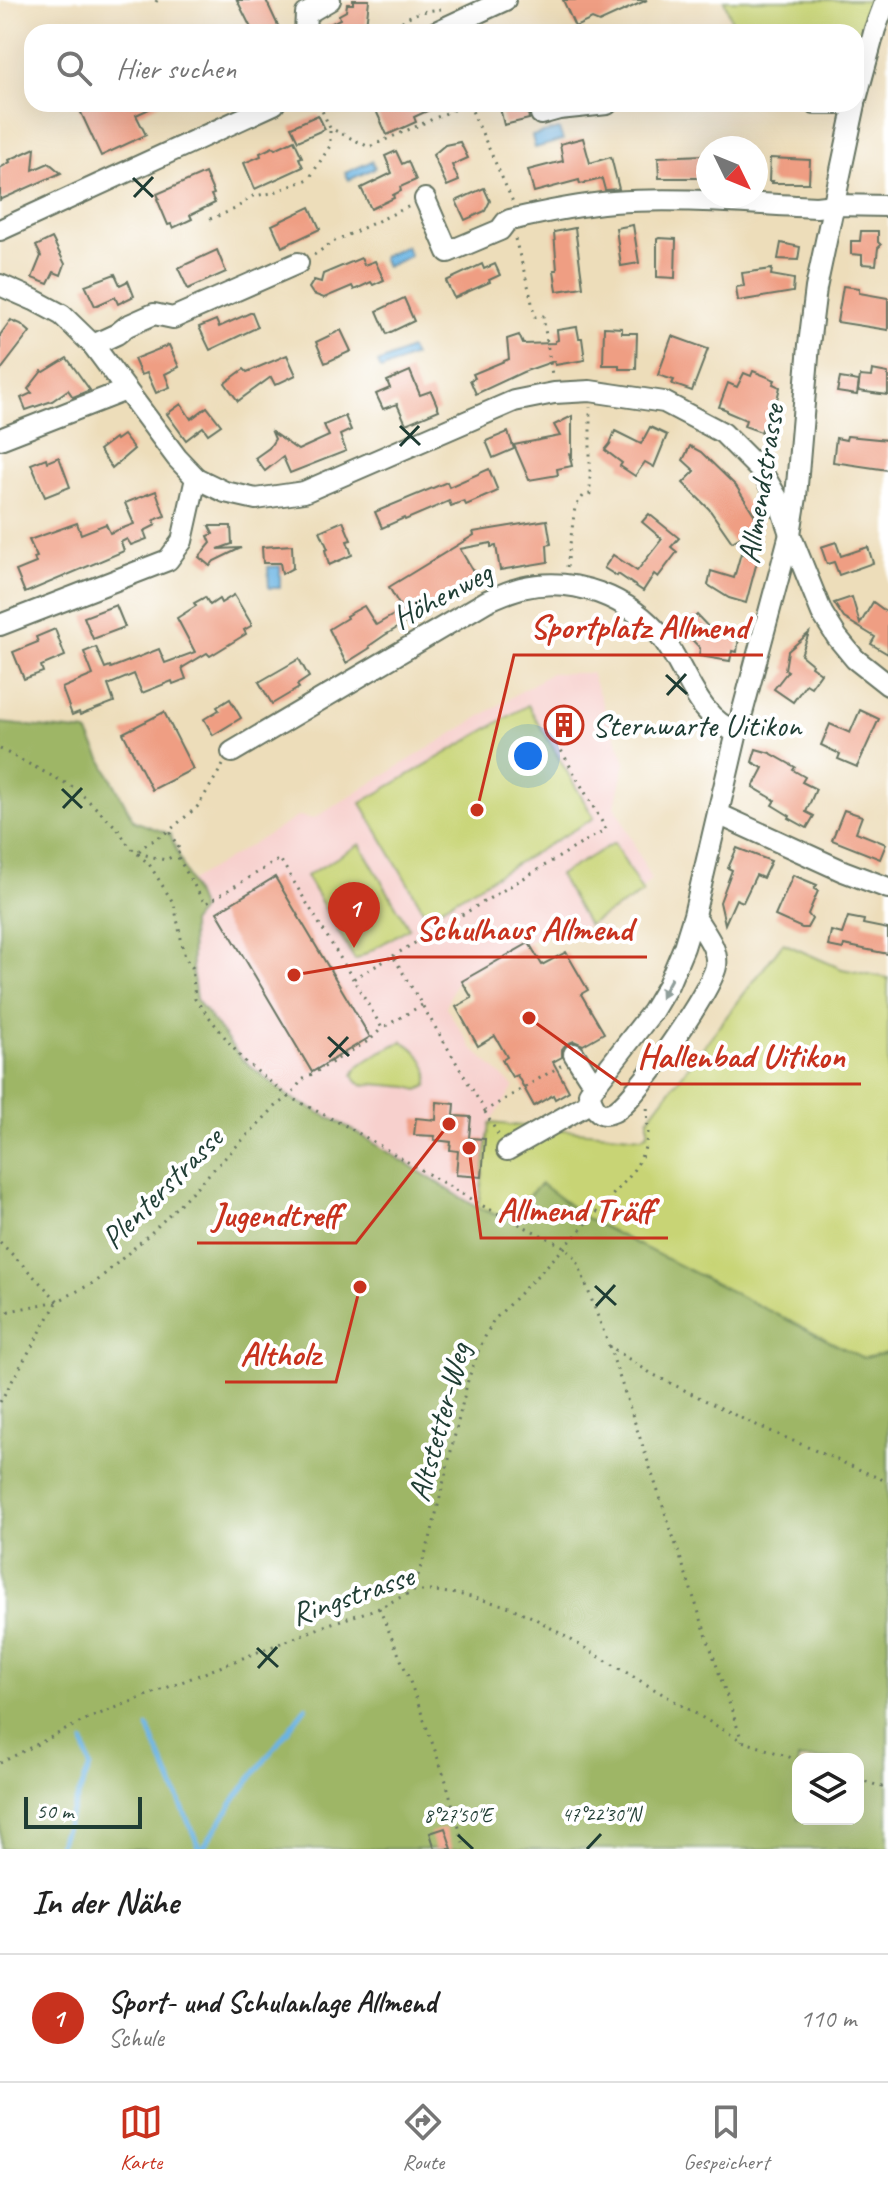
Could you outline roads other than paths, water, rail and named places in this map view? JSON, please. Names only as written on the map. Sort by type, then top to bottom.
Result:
[{"type":"street","points":[[305,24],[306,14],[330,0]]},
{"type":"street","points":[[453,24],[505,0]]},
{"type":"street","name":"Allmendstrasse","points":[[864,69],[886,3]]},
{"type":"street","points":[[0,230],[257,112]]},
{"type":"street","points":[[541,114],[548,112]]},
{"type":"street","name":"Allmendstrasse","points":[[596,1082],[652,1012],[668,985],[694,915],[737,732],[790,534],[816,288],[853,112]]},
{"type":"street","points":[[425,199],[448,252],[500,230],[506,222],[515,219],[614,202],[673,200],[816,207],[888,206]]},
{"type":"street","points":[[93,345],[154,314],[173,318],[298,263]]},
{"type":"street","points":[[0,285],[62,315],[93,345],[177,458],[196,478],[225,492],[256,499],[304,492],[514,401],[554,393],[590,391],[664,402],[723,433],[762,472],[779,501],[822,613],[855,659],[888,685]]},
{"type":"street","points":[[0,439],[126,390]]},
{"type":"street","points":[[0,625],[168,560],[182,541],[196,478]]},
{"type":"street","name":"Höhenweg","points":[[232,752],[487,601],[522,587],[544,584],[597,591],[636,612],[663,639],[709,715],[723,727],[737,732]]},
{"type":"street","points":[[718,814],[888,888]]},
{"type":"street","points":[[575,1056],[588,1076],[596,1082],[589,1093],[592,1107],[601,1114],[611,1113],[623,1104],[694,1012],[716,967],[716,953],[694,915]]},
{"type":"street","points":[[507,1150],[591,1102]]},
{"type":"water","points":[[559,129],[563,140],[535,148],[532,136]]},
{"type":"water","points":[[372,161],[375,168],[349,180],[345,173]]},
{"type":"water","points":[[406,246],[410,256],[386,267],[382,257]]},
{"type":"water","points":[[410,349],[414,356],[381,370],[378,363]]},
{"type":"water","points":[[280,566],[280,588],[269,588],[268,567]]},
{"type":"waterway","points":[[202,1849],[238,1795],[306,1707]]},
{"type":"waterway","points":[[148,1727],[200,1849]]},
{"type":"waterway","points":[[57,1849],[90,1767],[84,1743]]},
{"type":"place","name":"Sternwarte Uitikon","points":[[564,725]]},
{"type":"place","name":"Sportplatz Allmend","points":[[477,810]]},
{"type":"place","name":"Sport- und Schulanlage Allmend","points":[[354,948]]},
{"type":"place","name":"Schulhaus Allmend","points":[[294,975]]},
{"type":"place","name":"Hallenbad Uitikon","points":[[529,1018]]},
{"type":"place","name":"Jugendtreff","points":[[449,1124]]},
{"type":"place","name":"Allmend Träff","points":[[469,1148]]},
{"type":"place","name":"Altholz","points":[[360,1287]]}]
